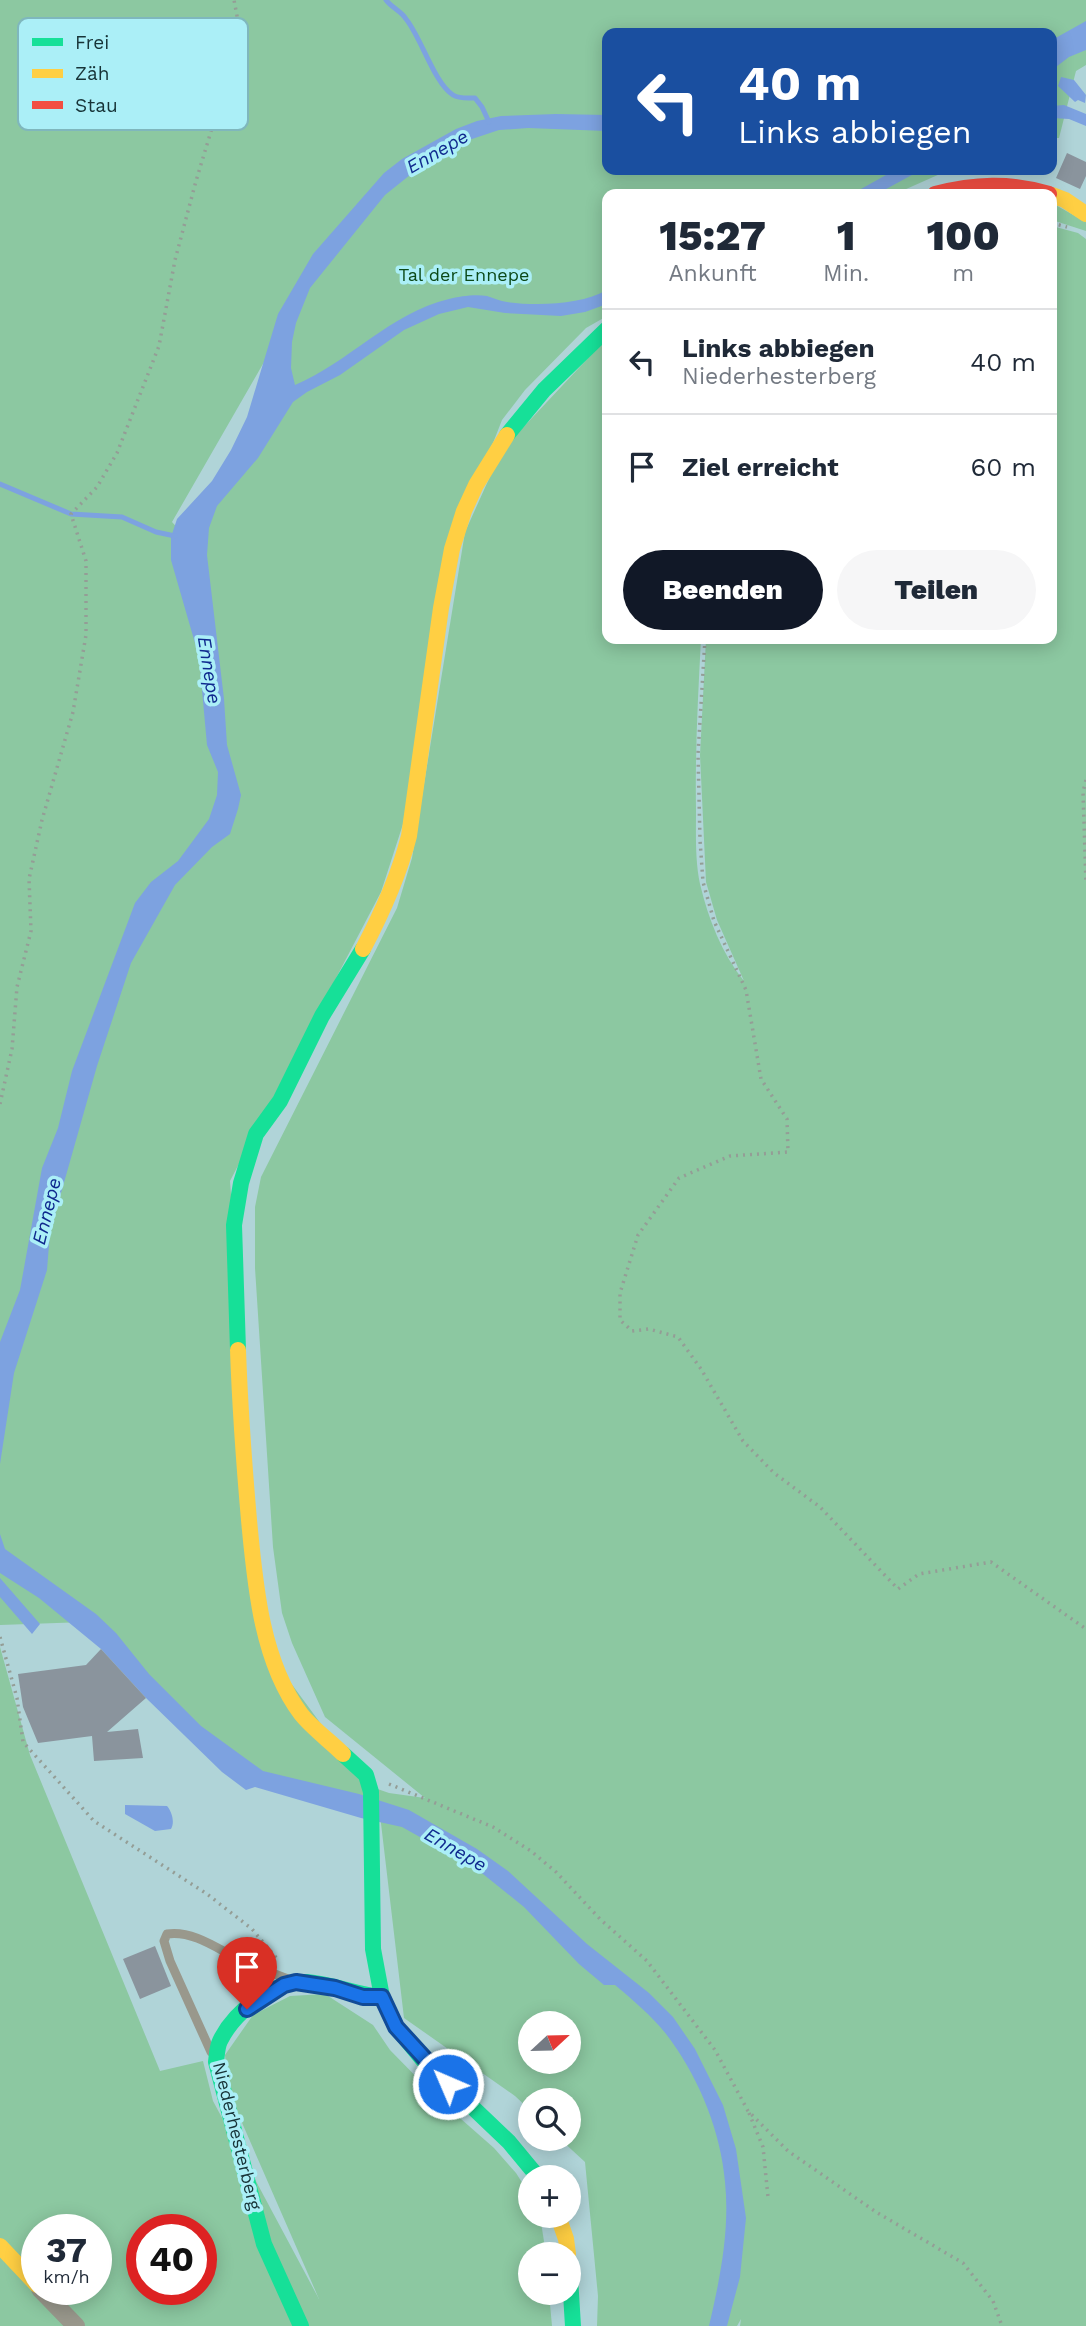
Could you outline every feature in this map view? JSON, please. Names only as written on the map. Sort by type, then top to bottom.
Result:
[{"type":"street","points":[[954,189],[988,184],[1030,189]]},
{"type":"street","points":[[1057,197],[1086,214]]},
{"type":"street","points":[[528,2165],[509,2142],[423,2060],[396,2027],[382,1997],[373,1949],[373,1836],[371,1793],[366,1775],[302,1714],[282,1680],[265,1635],[256,1588],[241,1437],[234,1225],[241,1183],[256,1134],[280,1101],[322,1016],[359,958],[387,900],[404,856],[443,593],[463,513],[494,452],[572,362],[602,334]]},
{"type":"street","points":[[296,1982],[335,1988],[363,1997],[382,1997]]},
{"type":"street","name":"Niederhesterberg","points":[[296,1982],[262,1997],[235,2020],[220,2041],[216,2062],[264,2244],[301,2326]]},
{"type":"street","points":[[0,2246],[21,2269]]},
{"type":"street","points":[[56,2305],[76,2326]]},
{"type":"street","points":[[572,2305],[573,2326]]},
{"type":"lane","points":[[216,2062],[170,1961],[164,1941],[167,1934],[175,1933],[199,1939],[241,1960],[296,1982]]},
{"type":"path","points":[[234,0],[237,18]]},
{"type":"path","points":[[0,1104],[12,1049],[18,986],[31,930],[29,879],[42,820],[73,712],[86,635],[86,561],[71,514],[97,486],[117,453],[159,346],[175,260],[211,130]]},
{"type":"path","points":[[705,644],[698,754],[704,882],[714,921],[746,990],[761,1079],[787,1119],[788,1152],[730,1156],[679,1178],[638,1235],[620,1293],[620,1320],[632,1331],[649,1329],[678,1337],[701,1369],[743,1441],[774,1473],[820,1507],[898,1588],[919,1574],[991,1562],[1086,1629]]},
{"type":"path","points":[[1086,780],[1083,792],[1086,883]]},
{"type":"path","points":[[0,1637],[17,1698],[23,1742],[94,1821],[206,1894],[252,1929],[296,1982]]},
{"type":"path","points":[[366,1775],[493,1826],[531,1851],[647,1961],[715,2050],[748,2111],[763,2147],[768,2197]]},
{"type":"path","points":[[748,2111],[788,2151],[876,2212],[963,2263],[993,2301],[1002,2326]]},
{"type":"green space","name":"Tal der Ennepe","points":[[0,0],[1086,0],[1086,65],[1076,71],[1059,138],[1057,28],[602,28],[602,175],[938,175],[906,189],[602,189],[602,319],[586,328],[525,390],[502,420],[493,443],[466,490],[403,824],[381,892],[230,1181],[265,1648],[366,1785],[389,1793],[425,1798],[325,1717],[292,1643],[282,1613],[273,1547],[255,1268],[255,1207],[261,1177],[397,908],[412,858],[465,532],[502,450],[602,343],[602,644],[701,644],[696,767],[698,875],[717,935],[744,981],[717,920],[706,882],[700,755],[706,644],[1057,644],[1057,227],[1078,233],[1086,239],[1086,2326],[740,2326],[741,2319],[737,2326],[597,2326],[598,2296],[585,2162],[573,2151],[581,2151],[581,2088],[518,2088],[518,2099],[404,2018],[380,1815],[241,1774],[85,1622],[0,1625]],"holes":[[[275,343],[226,482],[184,535],[172,522]]]},
{"type":"green space","points":[[1057,206],[1086,222],[1086,231],[1057,222]]},
{"type":"green space","points":[[0,1647],[30,1755],[160,2071],[203,2061],[213,2101],[319,2299],[229,2093],[225,2055],[253,2015],[290,1996],[325,1994],[373,2025],[390,2050],[436,2097],[494,2148],[516,2173],[518,2228],[542,2228],[544,2242],[518,2242],[518,2305],[550,2305],[552,2326],[79,2326],[58,2305],[112,2305],[112,2214],[21,2214],[21,2266],[0,2243]]},
{"type":"green space","points":[[0,2248],[21,2271],[21,2305],[53,2305],[72,2326],[0,2326]]},
{"type":"water","points":[[1086,21],[1086,50],[1069,57],[1057,66],[1057,37]]},
{"type":"water","points":[[1061,77],[1074,80],[1086,95],[1085,103],[1078,100],[1075,102],[1058,86]]},
{"type":"water","points":[[1064,105],[1086,114],[1086,126],[1069,119],[1057,118],[1057,106]]},
{"type":"water","name":"Ennepe","points":[[602,115],[602,131],[528,128],[499,130],[435,155],[385,195],[310,288],[296,323],[292,342],[291,368],[295,385],[314,376],[407,315],[449,299],[483,295],[507,302],[545,304],[585,299],[602,292],[602,306],[561,316],[505,313],[468,307],[439,314],[404,330],[340,375],[293,402],[258,458],[217,506],[209,528],[207,555],[227,745],[241,795],[238,809],[230,834],[212,847],[175,885],[131,963],[97,1066],[50,1232],[47,1270],[14,1373],[0,1464],[0,1342],[20,1290],[42,1168],[58,1128],[72,1071],[135,903],[151,882],[178,861],[209,819],[217,795],[218,772],[207,745],[199,657],[171,560],[171,537],[177,519],[212,481],[231,450],[247,417],[278,314],[313,254],[384,173],[402,159],[456,129],[501,116]]},
{"type":"water","points":[[886,175],[912,175],[886,189],[861,189]]},
{"type":"water","name":"Ennepe","points":[[0,1534],[5,1549],[96,1614],[116,1633],[149,1674],[201,1726],[263,1771],[359,1794],[409,1810],[477,1849],[508,1871],[587,1944],[649,1993],[673,2017],[695,2049],[723,2105],[736,2149],[746,2218],[740,2277],[727,2326],[709,2326],[720,2272],[726,2218],[725,2182],[719,2145],[708,2108],[692,2073],[660,2026],[615,1985],[604,1985],[579,1964],[524,1907],[483,1874],[436,1846],[402,1827],[255,1787],[246,1790],[222,1772],[146,1698],[101,1649],[39,1598],[0,1573]]},
{"type":"water","points":[[0,1578],[40,1624],[32,1634],[0,1597]]},
{"type":"water","points":[[125,1805],[167,1806],[172,1817],[171,1829],[155,1831],[125,1814]]},
{"type":"building","points":[[1067,153],[1086,162],[1086,176],[1080,189],[1056,178]]},
{"type":"building","points":[[101,1649],[146,1698],[107,1732],[138,1729],[143,1758],[94,1761],[92,1736],[38,1743],[23,1707],[18,1674],[86,1665]]},
{"type":"building","points":[[155,1946],[171,1986],[140,1999],[123,1959]]},
{"type":"waterway","points":[[386,0],[412,27],[446,89],[458,97],[475,98],[489,122]]},
{"type":"waterway","points":[[0,484],[71,514],[122,517],[156,532],[175,536]]},
{"type":"traffic: fast","points":[[507,435],[544,390],[602,334]]},
{"type":"traffic: fast","points":[[238,1350],[234,1225],[241,1183],[256,1134],[280,1101],[322,1016],[363,949]]},
{"type":"traffic: fast","points":[[343,1754],[366,1775],[371,1792],[373,1949],[382,1997],[396,2027],[423,2060],[509,2142],[528,2165]]},
{"type":"traffic: fast","points":[[301,2326],[264,2244],[216,2062],[218,2046],[226,2030],[245,2009],[281,1986],[307,1982],[382,1997]]},
{"type":"traffic: fast","points":[[572,2305],[573,2326]]},
{"type":"traffic: slow","points":[[1057,197],[1086,214]]},
{"type":"traffic: slow","points":[[363,949],[389,894],[409,836],[441,608],[452,549],[464,511],[476,485],[507,435]]},
{"type":"traffic: slow","points":[[238,1350],[251,1544],[262,1621],[277,1670],[288,1693],[310,1724],[343,1754]]},
{"type":"traffic: slow","points":[[562,2228],[566,2242]]},
{"type":"traffic: slow","points":[[0,2246],[21,2268]]},
{"type":"traffic: jam","points":[[959,189],[992,186],[1028,189]]},
{"type":"route","points":[[247,2009],[262,1997],[296,1982],[335,1988],[363,1997],[382,1997],[396,2027],[423,2060],[448,2084]]}]
